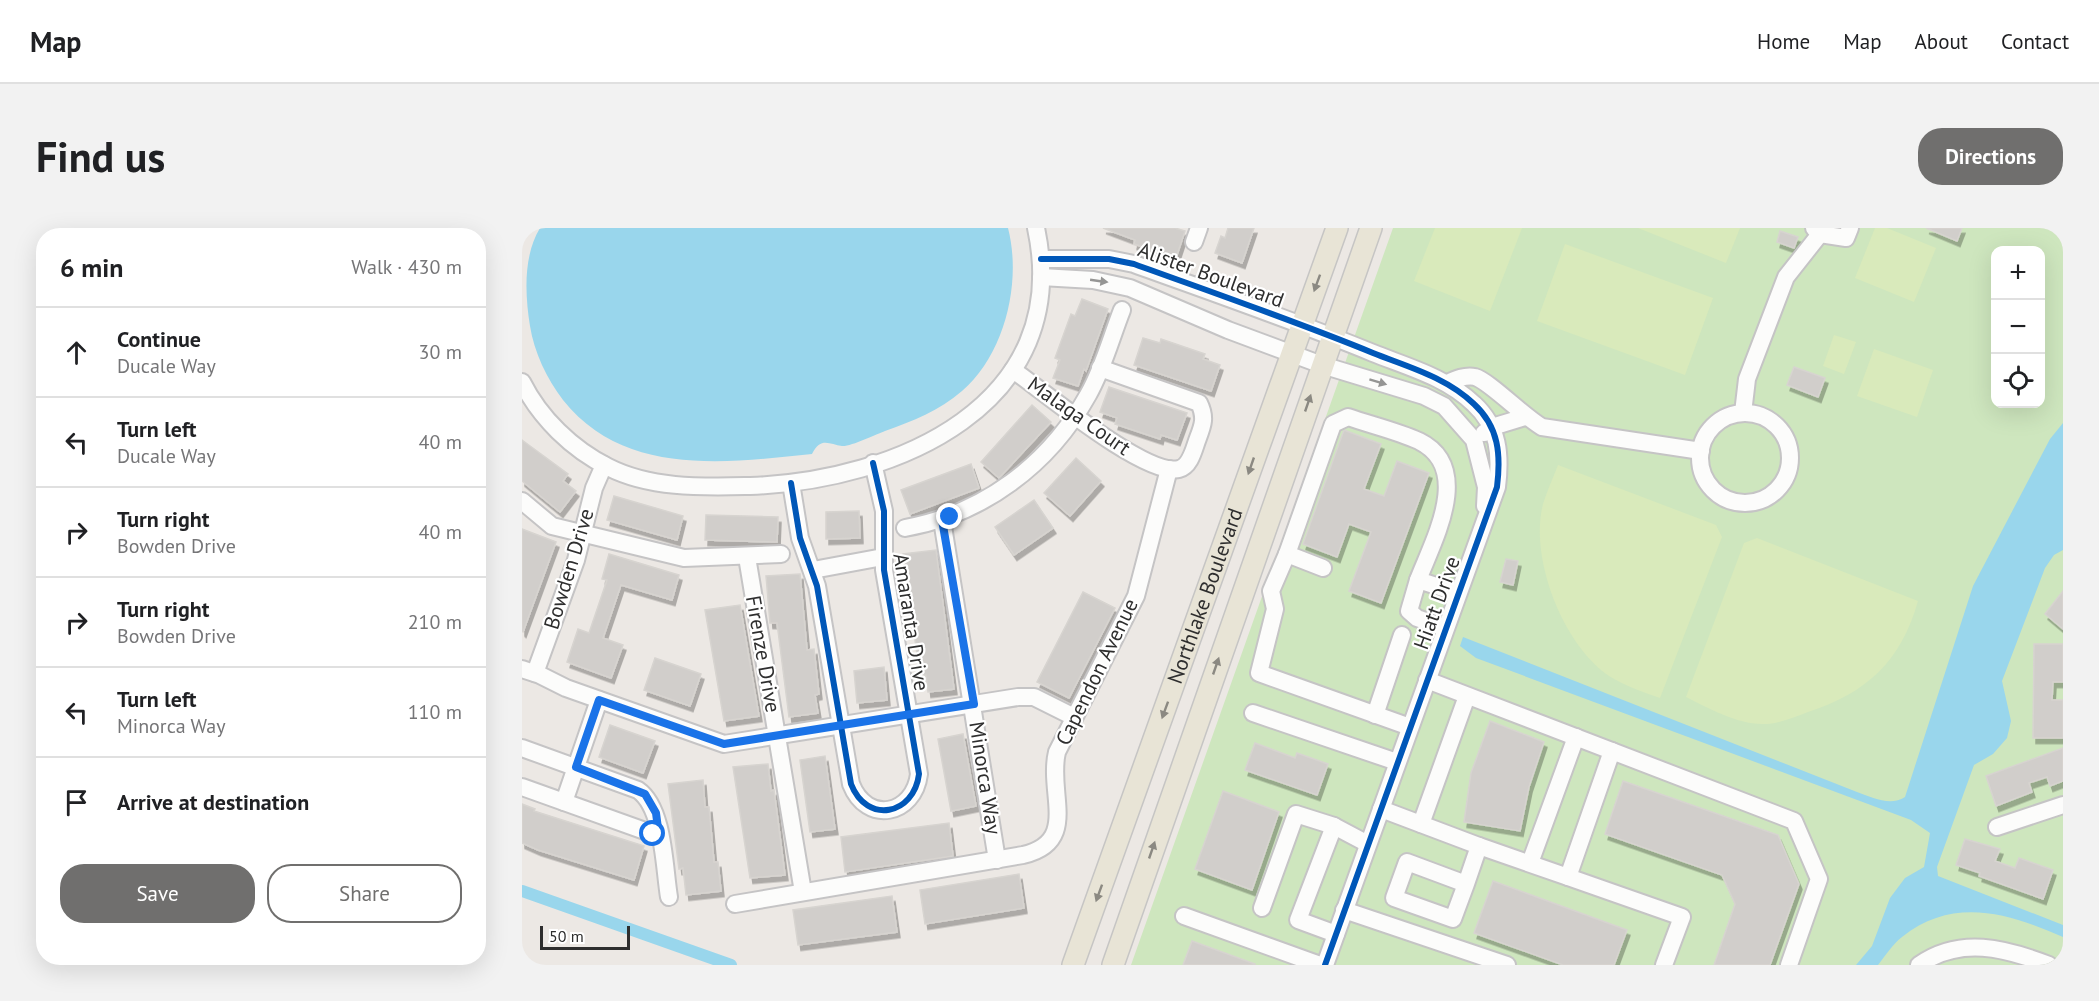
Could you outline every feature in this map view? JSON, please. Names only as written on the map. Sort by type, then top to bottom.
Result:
[{"type":"main road","name":"Northlake Boulevard","points":[[1073,965],[1337,228]]},
{"type":"main road","name":"Northlake Boulevard","points":[[1113,965],[1371,228]]},
{"type":"street","points":[[522,382],[536,406],[562,434],[604,465],[624,474],[673,485],[722,488],[791,483],[873,463],[920,447],[961,424],[989,400],[1014,370],[1035,320],[1041,268],[1036,228]]},
{"type":"street","points":[[1743,413],[1747,379],[1786,277],[1817,231],[1846,238],[1850,228]]},
{"type":"street","name":"Alister Boulevard","points":[[1041,268],[1109,259],[1134,264],[1332,336]]},
{"type":"street","name":"Alister Boulevard","points":[[1041,268],[1130,288],[1228,330],[1322,365]]},
{"type":"street","points":[[905,528],[942,520],[969,509],[1006,487],[1040,456],[1087,397],[1122,310]]},
{"type":"street","name":"Hiatt Drive","points":[[1325,965],[1497,487],[1500,462],[1498,440],[1492,427],[1476,405],[1448,383],[1332,336]]},
{"type":"street","name":"Hiatt Drive","points":[[1322,365],[1424,396],[1444,406],[1474,440],[1486,487],[1484,519]]},
{"type":"street","points":[[1100,368],[1199,404],[1204,419],[1191,457],[1183,467],[1169,469]]},
{"type":"street","name":"Malaga Court","points":[[1014,370],[1111,443],[1140,458],[1169,469]]},
{"type":"street","points":[[1448,383],[1458,378],[1473,376],[1484,381],[1524,417],[1542,427],[1701,451]]},
{"type":"street","points":[[1743,413],[1766,418],[1778,427],[1787,442],[1790,462],[1787,473],[1777,489],[1764,499],[1747,503],[1721,496],[1706,479],[1700,462],[1701,451],[1711,429],[1723,419],[1743,413]]},
{"type":"street","points":[[1410,727],[1259,673],[1275,609],[1271,591],[1287,554],[1333,424],[1348,417],[1420,442],[1433,453],[1444,470],[1447,502],[1409,611],[1417,618],[1446,628]]},
{"type":"street","points":[[1474,440],[1492,427],[1524,417]]},
{"type":"street","name":"Amaranta Drive","points":[[791,483],[800,538],[813,570],[855,794],[865,805],[887,810],[908,800],[918,780],[883,557],[884,511],[873,463]]},
{"type":"street","name":"Bowden Drive","points":[[604,465],[596,483],[583,533],[529,671],[599,700],[722,744],[1026,696],[1043,701],[1074,717]]},
{"type":"street","name":"Capendon Avenue","points":[[735,904],[997,860],[1043,849],[1054,837],[1059,820],[1054,788],[1054,762],[1074,717],[1136,596],[1169,469]]},
{"type":"street","points":[[522,501],[552,526],[684,558],[781,554]]},
{"type":"street","name":"Minorca Way","points":[[942,520],[974,704],[997,860]]},
{"type":"street","points":[[1287,554],[1323,568]]},
{"type":"street","name":"Firenze Drive","points":[[747,557],[803,892]]},
{"type":"street","points":[[813,570],[883,557]]},
{"type":"street","points":[[1419,580],[1458,593]]},
{"type":"street","points":[[1375,715],[1402,635]]},
{"type":"street","points":[[1427,680],[1794,821],[1819,879],[1789,965]]},
{"type":"street","points":[[1421,824],[1467,696]]},
{"type":"street","points":[[564,802],[599,700]]},
{"type":"street","points":[[1253,713],[1397,762]]},
{"type":"street","points":[[1530,863],[1576,737]]},
{"type":"street","points":[[522,748],[645,794],[656,813],[669,897]]},
{"type":"street","points":[[1568,877],[1612,751]]},
{"type":"street","points":[[522,787],[659,836]]},
{"type":"street","points":[[1996,827],[2063,806]]},
{"type":"street","points":[[1382,809],[1479,846],[1682,917],[1664,965]]},
{"type":"street","points":[[1262,908],[1296,814],[1334,826],[1368,844]]},
{"type":"street","points":[[1334,826],[1298,920],[1336,934]]},
{"type":"street","points":[[1466,884],[1479,846]]},
{"type":"street","points":[[1344,910],[1507,965]]},
{"type":"street","points":[[1184,916],[1320,965]]},
{"type":"street","points":[[1919,965],[1940,953],[1971,946],[1992,947],[2049,965]]},
{"type":"green space","points":[[1393,228],[2063,228],[2063,965],[1131,965]]},
{"type":"green space","points":[[1435,228],[1522,228],[1490,311],[1414,281]]},
{"type":"green space","points":[[1638,228],[1740,228],[1726,263]]},
{"type":"green space","points":[[1875,228],[1887,228],[1936,248],[1914,302],[1855,278]]},
{"type":"green space","points":[[1565,244],[1713,298],[1685,375],[1537,321]]},
{"type":"green space","points":[[1834,335],[1856,342],[1844,374],[1823,366]]},
{"type":"green space","points":[[1874,349],[1933,370],[1917,417],[1857,396]]},
{"type":"green space","points":[[1558,465],[1716,525],[1722,537],[1660,698],[1609,676],[1592,662],[1577,644],[1564,622],[1546,574],[1541,549],[1540,526],[1543,504]]},
{"type":"green space","points":[[1757,538],[1918,601],[1902,641],[1879,672],[1864,684],[1829,704],[1786,720],[1764,724],[1734,719],[1686,697],[1744,543]]},
{"type":"water","points":[[540,228],[1008,228],[1013,271],[1011,294],[999,337],[977,376],[953,398],[925,415],[851,444],[842,446],[822,443],[815,448],[812,454],[745,460],[678,459],[646,453],[616,442],[588,425],[563,400],[552,383],[535,346],[527,302],[528,263],[534,239]]},
{"type":"water","points":[[2063,423],[2063,550],[2054,555],[2045,568],[2002,681],[2011,721],[2007,738],[1993,754],[1974,765],[1937,867],[1938,876],[2063,925],[2063,937],[2043,928],[2002,916],[1961,913],[1941,916],[1921,924],[1902,937],[1878,965],[1856,965],[1872,946],[1890,898],[1905,878],[1924,867],[1930,833],[1911,820],[1476,658],[1460,646],[1463,637],[1857,792],[1881,800],[1899,800],[1905,797],[1973,586],[2050,439]]},
{"type":"building","points":[[1103,228],[1175,228],[1185,231],[1176,258],[1134,244],[1135,240]]},
{"type":"building","points":[[1228,228],[1254,228],[1242,263],[1215,253],[1221,236],[1225,238]]},
{"type":"building","points":[[1926,228],[1962,228],[1957,241]]},
{"type":"building","points":[[1780,231],[1798,237],[1794,248],[1777,242]]},
{"type":"building","points":[[1082,299],[1108,309],[1086,371],[1084,369],[1078,386],[1053,378],[1060,360],[1055,358],[1071,314],[1075,316]]},
{"type":"building","points":[[1143,338],[1160,343],[1161,339],[1205,354],[1203,359],[1220,365],[1211,391],[1134,365]]},
{"type":"building","points":[[1794,367],[1825,378],[1818,397],[1787,385]]},
{"type":"building","points":[[1109,387],[1187,413],[1177,440],[1161,435],[1160,439],[1115,424],[1117,418],[1100,412]]},
{"type":"building","points":[[1032,405],[1051,422],[999,478],[981,462]]},
{"type":"building","points":[[1344,430],[1381,444],[1364,489],[1384,496],[1397,461],[1429,473],[1381,603],[1349,591],[1371,532],[1349,524],[1337,557],[1303,544]]},
{"type":"building","points":[[522,440],[568,474],[563,481],[576,491],[560,512],[522,481]]},
{"type":"building","points":[[1076,458],[1101,481],[1070,516],[1044,493]]},
{"type":"building","points":[[971,464],[979,488],[910,514],[901,490]]},
{"type":"building","points":[[614,496],[683,516],[677,540],[607,520]]},
{"type":"building","points":[[1034,500],[1053,528],[1014,555],[995,527]]},
{"type":"building","points":[[859,511],[860,538],[826,539],[826,512]]},
{"type":"building","points":[[706,515],[778,517],[777,542],[705,540]]},
{"type":"building","points":[[522,529],[556,542],[523,632],[522,631]]},
{"type":"building","points":[[936,550],[954,689],[928,692],[926,675],[920,676],[903,554]]},
{"type":"building","points":[[609,554],[679,575],[672,600],[621,585],[603,638],[623,645],[611,678],[567,662],[578,629],[589,633],[607,580],[602,579]]},
{"type":"building","points":[[1506,559],[1518,561],[1513,585],[1500,582]]},
{"type":"building","points":[[800,574],[807,650],[814,649],[819,694],[815,695],[818,713],[789,717],[777,623],[770,623],[766,576]]},
{"type":"building","points":[[2063,591],[2063,629],[2045,614]]},
{"type":"building","points":[[1083,592],[1115,608],[1069,698],[1037,682]]},
{"type":"building","points":[[740,605],[759,716],[724,721],[705,610]]},
{"type":"building","points":[[2034,644],[2063,644],[2063,682],[2053,682],[2052,700],[2063,700],[2063,738],[2033,738]]},
{"type":"building","points":[[655,658],[701,674],[690,706],[644,690]]},
{"type":"building","points":[[884,667],[887,700],[857,703],[854,671]]},
{"type":"building","points":[[1490,721],[1544,742],[1529,787],[1520,831],[1464,822],[1471,773]]},
{"type":"building","points":[[610,725],[655,741],[643,773],[599,757]]},
{"type":"building","points":[[963,734],[976,806],[951,811],[938,739]]},
{"type":"building","points":[[1255,743],[1295,758],[1297,753],[1328,764],[1317,795],[1245,770]]},
{"type":"building","points":[[2063,748],[2063,781],[2050,786],[2047,777],[2029,783],[2032,792],[1996,806],[1986,776]]},
{"type":"building","points":[[825,756],[835,829],[810,832],[800,760]]},
{"type":"building","points":[[768,764],[771,791],[774,790],[785,875],[750,878],[733,767]]},
{"type":"building","points":[[703,780],[705,807],[709,807],[714,862],[718,862],[721,891],[686,895],[683,868],[679,869],[668,784]]},
{"type":"building","points":[[1623,781],[1778,835],[1799,884],[1770,965],[1714,965],[1735,904],[1722,875],[1605,834]]},
{"type":"building","points":[[1223,791],[1279,812],[1252,890],[1195,869]]},
{"type":"building","points":[[522,804],[535,809],[534,811],[644,846],[634,880],[522,843]]},
{"type":"building","points":[[949,823],[953,856],[845,872],[841,837]]},
{"type":"building","points":[[1965,839],[2000,849],[1995,861],[2015,868],[2019,858],[2053,870],[2043,899],[1979,876],[1980,873],[1956,865]]},
{"type":"building","points":[[1019,874],[1024,908],[925,924],[920,890]]},
{"type":"building","points":[[1493,881],[1627,930],[1614,965],[1563,965],[1474,933]]},
{"type":"building","points":[[892,896],[897,932],[798,945],[793,910]]},
{"type":"building","points":[[1192,941],[1255,964],[1255,965],[1183,965]]},
{"type":"waterway","points":[[522,891],[731,965]]},
{"type":"cycle path","points":[[1041,259],[1109,259],[1134,264],[1254,307],[1439,380],[1474,404],[1489,422],[1498,453],[1497,487],[1325,965]]},
{"type":"cycle path","points":[[791,483],[800,538],[817,586],[851,784],[858,797],[868,806],[878,810],[889,810],[909,799],[919,774],[884,570],[884,511],[873,463]]},
{"type":"route","points":[[653,834],[659,836],[656,813],[652,802],[645,794],[576,767],[599,700],[724,744],[974,704],[942,520],[950,517]]}]
